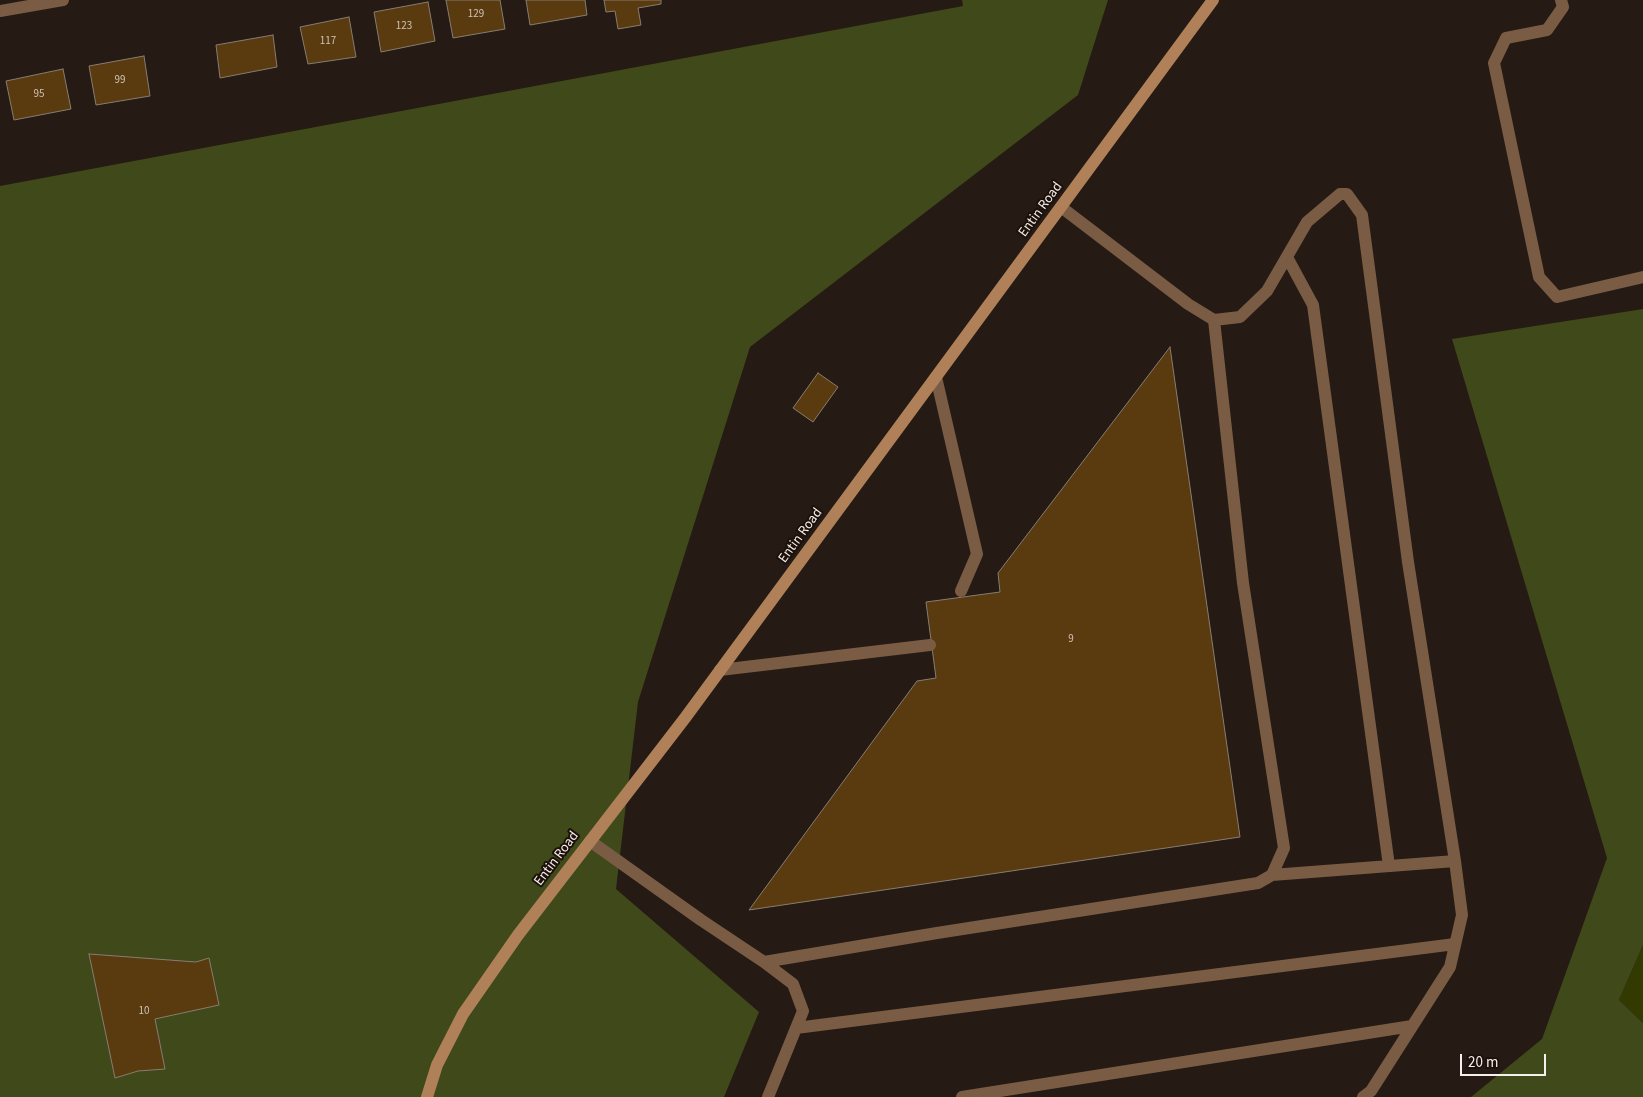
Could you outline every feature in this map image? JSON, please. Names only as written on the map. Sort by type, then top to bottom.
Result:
[{"type":"street","points":[[0,11],[63,0]]},
{"type":"street","name":"Entin Road","points":[[427,1097],[438,1065],[463,1014],[518,936],[720,670],[1213,0]]},
{"type":"street","points":[[1561,0],[1563,7],[1547,30],[1506,38],[1494,62],[1539,277],[1556,297],[1643,277]]},
{"type":"street","points":[[1061,208],[1188,304],[1214,320],[1240,317],[1267,291],[1308,222],[1340,194],[1347,194],[1362,215],[1408,562],[1462,916],[1450,966],[1371,1091],[1363,1097]]},
{"type":"street","points":[[1287,257],[1313,305],[1389,866]]},
{"type":"street","points":[[1214,320],[1243,583],[1284,848],[1272,875]]},
{"type":"street","points":[[936,377],[977,554],[961,590]]},
{"type":"street","points":[[720,670],[930,645]]},
{"type":"street","points":[[590,841],[793,984],[803,1011],[768,1097]]},
{"type":"street","points":[[764,962],[1258,883],[1272,875],[1455,861]]},
{"type":"street","points":[[796,1028],[1455,944]]},
{"type":"street","points":[[962,1097],[1412,1026]]},
{"type":"green space","points":[[962,0],[1108,0],[1078,95],[750,347],[638,702],[616,889],[759,1012],[724,1097],[0,1097],[0,186],[963,6]]},
{"type":"green space","points":[[1643,309],[1643,945],[1619,1000],[1643,1023],[1643,1097],[1471,1097],[1542,1039],[1607,858],[1452,339]]},
{"type":"green space","points":[[1643,945],[1643,1023],[1619,1000]]},
{"type":"building","points":[[446,0],[500,0],[505,29],[453,38]]},
{"type":"building","points":[[526,0],[585,0],[587,15],[530,25]]},
{"type":"building","points":[[604,0],[661,0],[661,4],[638,8],[641,25],[618,29],[615,11],[606,12]]},
{"type":"building","points":[[428,2],[435,41],[381,52],[374,12]]},
{"type":"building","points":[[349,17],[356,57],[308,64],[300,27]]},
{"type":"building","points":[[273,35],[277,67],[220,78],[216,45]]},
{"type":"building","points":[[144,56],[150,96],[96,105],[89,66]]},
{"type":"building","points":[[63,69],[71,109],[14,120],[6,81]]},
{"type":"building","points":[[1170,347],[1240,837],[749,910],[917,681],[936,678],[926,602],[1000,592],[998,573]]},
{"type":"building","points":[[818,373],[838,387],[813,422],[793,408]]},
{"type":"building","points":[[89,954],[196,962],[209,958],[219,1005],[155,1019],[165,1069],[138,1071],[115,1078]]}]
